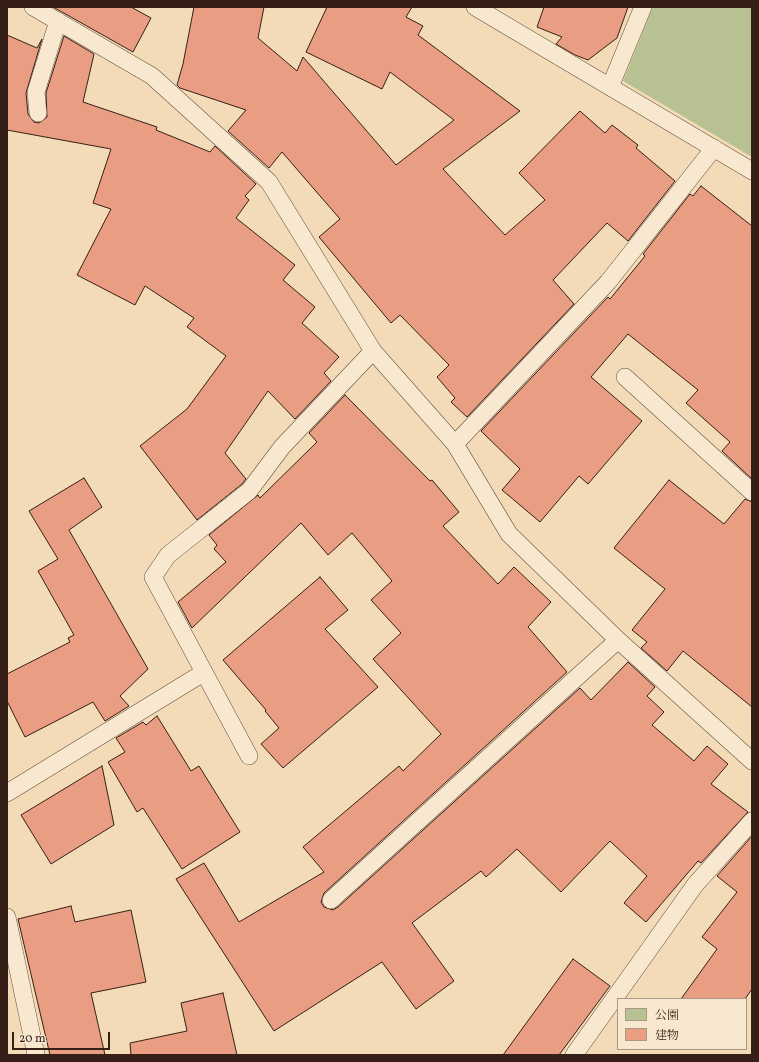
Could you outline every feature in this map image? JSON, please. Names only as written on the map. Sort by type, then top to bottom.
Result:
[{"type":"lane","points":[[33,7],[152,76],[269,182],[374,351],[455,444],[509,534],[618,640],[752,761]]},
{"type":"lane","points":[[475,7],[752,171]]},
{"type":"lane","points":[[610,87],[642,7]]},
{"type":"lane","points":[[38,113],[36,92],[58,21]]},
{"type":"lane","points":[[455,444],[608,282],[714,148]]},
{"type":"lane","points":[[249,756],[203,673],[153,577],[168,555],[249,491],[282,447],[374,351]]},
{"type":"lane","points":[[625,377],[752,492]]},
{"type":"lane","points":[[330,900],[618,640]]},
{"type":"lane","points":[[7,793],[203,673]]},
{"type":"lane","points":[[574,1055],[695,885],[752,821]]},
{"type":"lane","points":[[7,917],[36,1055]]},
{"type":"green space","points":[[653,7],[752,7],[752,157],[623,81]]},
{"type":"building","points":[[53,7],[131,7],[151,18],[133,52]]},
{"type":"building","points":[[194,7],[264,7],[258,38],[297,71],[303,57],[396,165],[454,120],[390,72],[382,89],[306,52],[327,7],[412,7],[406,17],[423,26],[418,35],[520,111],[443,169],[505,235],[545,200],[519,173],[580,111],[605,133],[612,125],[638,145],[636,148],[675,181],[628,241],[607,223],[553,280],[574,304],[467,417],[451,402],[455,398],[437,377],[449,365],[400,315],[391,323],[319,237],[340,219],[282,152],[269,168],[228,131],[246,110],[180,88],[177,85],[183,64]]},
{"type":"building","points":[[544,7],[628,7],[617,38],[588,60],[575,55],[556,44],[562,37],[537,27]]},
{"type":"building","points":[[7,35],[37,48],[42,39],[26,93],[28,114],[34,122],[39,123],[47,117],[46,93],[64,36],[94,54],[83,102],[157,127],[156,130],[210,152],[215,146],[256,184],[245,196],[249,200],[236,218],[295,265],[283,280],[315,307],[302,323],[339,357],[324,373],[331,381],[295,419],[268,391],[225,453],[246,479],[242,484],[197,520],[140,446],[187,409],[226,356],[187,327],[194,318],[145,286],[135,305],[77,275],[111,209],[93,203],[111,149],[7,130]]},
{"type":"building","points":[[701,186],[752,226],[752,479],[722,451],[730,442],[686,403],[698,390],[628,334],[591,377],[642,421],[588,484],[579,476],[540,522],[502,490],[520,469],[481,431],[608,297],[610,299],[645,256],[643,254],[690,194],[693,196]]},
{"type":"building","points":[[345,395],[430,481],[432,480],[459,512],[443,526],[498,584],[514,567],[551,602],[528,627],[567,672],[324,893],[321,902],[324,907],[333,910],[338,907],[580,688],[591,700],[628,662],[655,687],[647,696],[664,712],[652,725],[694,761],[707,746],[728,764],[711,784],[748,812],[701,863],[698,861],[646,922],[624,903],[647,876],[610,841],[561,892],[517,849],[486,877],[481,871],[412,923],[454,981],[416,1009],[382,962],[274,1031],[176,879],[204,863],[239,922],[324,872],[303,847],[399,766],[403,771],[441,734],[373,659],[401,633],[371,600],[392,581],[352,533],[328,555],[301,523],[192,628],[178,602],[226,562],[214,549],[217,545],[209,535],[258,495],[260,498],[317,442],[309,433]]},
{"type":"building","points":[[84,478],[102,507],[69,530],[148,669],[120,696],[129,706],[105,721],[93,702],[25,737],[7,701],[7,674],[70,642],[68,638],[74,635],[38,571],[58,559],[29,511]]},
{"type":"building","points":[[669,480],[724,524],[745,499],[752,502],[752,707],[683,651],[667,671],[641,648],[647,642],[632,630],[665,589],[614,548]]},
{"type":"building","points":[[320,577],[348,610],[325,629],[378,687],[283,768],[261,744],[279,728],[265,711],[266,710],[223,660]]},
{"type":"building","points":[[157,716],[191,771],[199,766],[240,832],[182,869],[143,808],[137,812],[108,762],[125,752],[116,738],[143,722],[146,725]]},
{"type":"building","points":[[102,766],[114,825],[51,864],[21,815]]},
{"type":"building","points":[[752,836],[752,989],[746,998],[682,998],[717,949],[702,937],[737,892],[717,876]]},
{"type":"building","points":[[71,906],[75,922],[131,910],[146,982],[91,993],[105,1055],[50,1055],[18,919]]},
{"type":"building","points":[[573,959],[610,986],[559,1055],[503,1055]]},
{"type":"building","points":[[223,993],[237,1055],[131,1055],[130,1043],[187,1031],[181,1003]]}]
